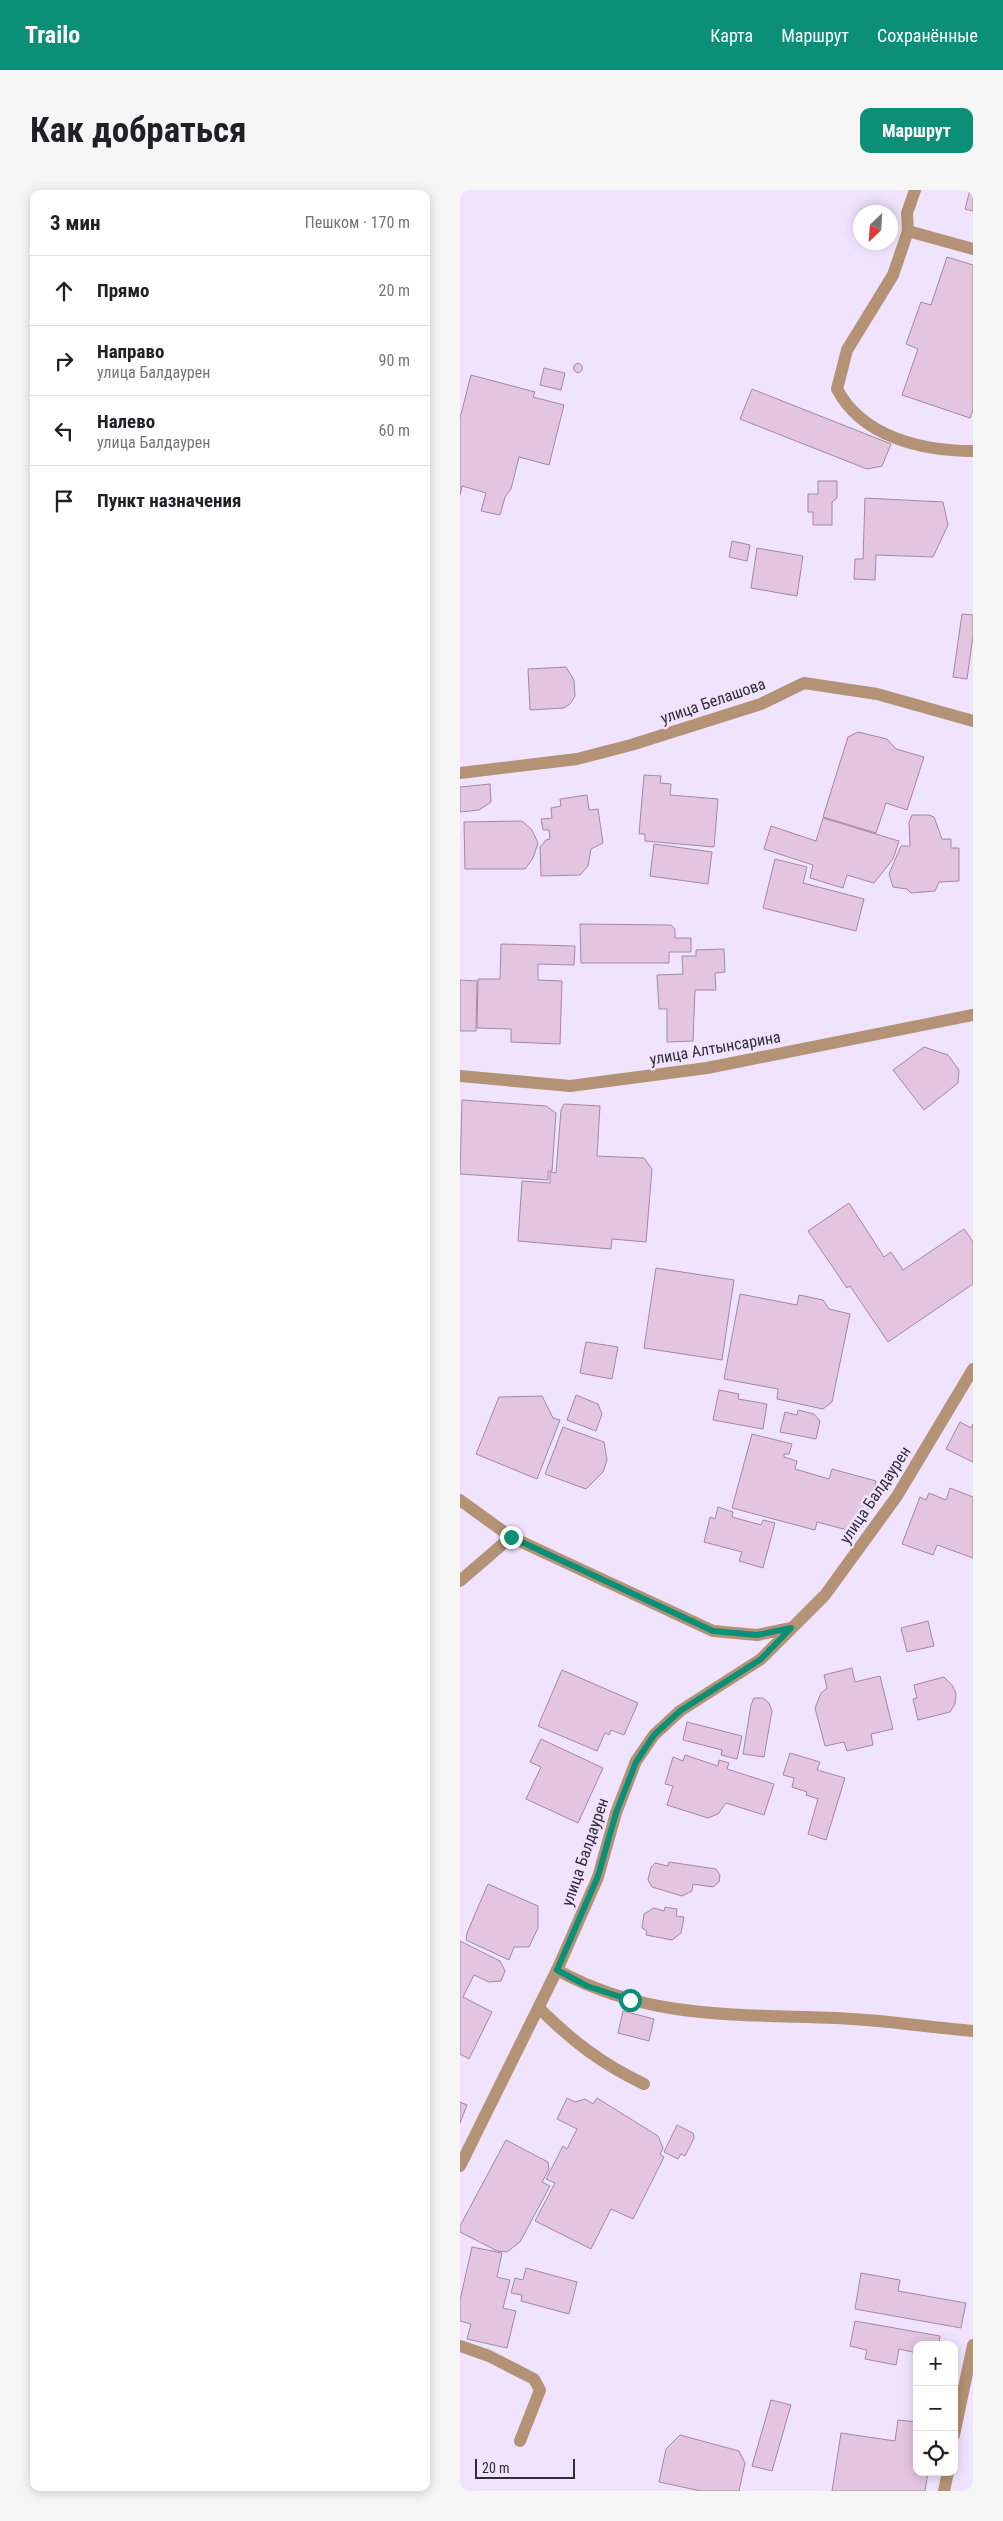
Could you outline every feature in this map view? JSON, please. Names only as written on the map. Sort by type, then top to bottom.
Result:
[{"type":"street","points":[[915,190],[907,213],[908,231],[893,275],[847,350],[837,389],[854,414],[867,425],[886,435],[914,443],[973,451]]},
{"type":"street","points":[[908,231],[973,249]]},
{"type":"street","name":"улица Белашова","points":[[460,773],[577,759],[631,745],[761,704],[804,683],[877,694],[973,721]]},
{"type":"street","name":"улица Алтынсарина","points":[[460,1076],[570,1086],[707,1068],[973,1015]]},
{"type":"street","name":"улица Балдаурен","points":[[460,2166],[539,2008],[598,1876],[616,1813],[636,1762],[654,1735],[680,1711],[761,1659],[825,1595],[897,1496],[973,1369]]},
{"type":"street","points":[[460,1500],[511,1537],[713,1631],[757,1635],[791,1628]]},
{"type":"street","points":[[460,1581],[511,1537]]},
{"type":"street","points":[[557,1970],[587,1986],[630,2000],[679,2010],[754,2016],[839,2018],[973,2032]]},
{"type":"street","points":[[539,2008],[566,2036],[610,2068],[644,2084]]},
{"type":"street","points":[[955,2431],[973,2345]]},
{"type":"street","points":[[460,2346],[489,2356],[534,2379],[540,2390],[520,2440]]},
{"type":"street","points":[[944,2491],[947,2476]]},
{"type":"building","points":[[970,190],[973,190],[973,211],[965,209]]},
{"type":"building","points":[[947,257],[973,265],[973,410],[970,418],[902,395],[918,349],[906,344],[921,302],[931,305]]},
{"type":"building","points":[[578,363],[583,368],[578,373],[573,368]]},
{"type":"building","points":[[544,368],[565,373],[561,390],[540,385]]},
{"type":"building","points":[[471,375],[535,392],[533,397],[564,405],[549,465],[519,457],[511,489],[505,497],[500,515],[481,511],[486,493],[462,486],[460,495],[460,418]]},
{"type":"building","points":[[752,389],[891,444],[882,466],[867,469],[740,419]]},
{"type":"building","points":[[818,481],[837,481],[837,498],[832,502],[832,525],[813,525],[813,512],[808,512],[808,494],[818,494]]},
{"type":"building","points":[[865,498],[943,502],[948,525],[933,557],[876,555],[875,580],[854,579],[855,559],[863,559]]},
{"type":"building","points":[[732,541],[750,545],[747,561],[729,557]]},
{"type":"building","points":[[757,548],[803,556],[797,596],[751,588]]},
{"type":"building","points":[[962,614],[973,615],[973,636],[967,679],[953,677]]},
{"type":"building","points":[[566,667],[574,680],[575,696],[570,704],[564,708],[530,710],[528,669]]},
{"type":"building","points":[[858,732],[887,739],[896,749],[924,757],[907,810],[886,803],[876,833],[823,817],[848,737]]},
{"type":"building","points":[[644,775],[661,776],[660,783],[671,784],[670,795],[718,799],[714,847],[645,841],[645,834],[639,834]]},
{"type":"building","points":[[490,784],[491,802],[479,810],[460,812],[460,787]]},
{"type":"building","points":[[587,795],[589,810],[598,809],[603,843],[591,849],[588,866],[580,875],[541,876],[540,847],[546,840],[550,839],[549,830],[543,830],[541,819],[552,818],[551,808],[561,806],[560,799]]},
{"type":"building","points":[[912,815],[929,815],[934,817],[942,839],[951,839],[951,848],[959,848],[959,881],[939,882],[935,891],[911,893],[907,889],[893,887],[889,874],[901,846],[910,846],[909,822]]},
{"type":"building","points":[[823,818],[899,841],[893,859],[874,883],[847,875],[843,888],[810,878],[813,865],[764,849],[771,826],[816,841]]},
{"type":"building","points":[[522,821],[532,830],[538,843],[533,858],[525,869],[465,869],[464,822]]},
{"type":"building","points":[[654,844],[712,852],[708,884],[650,876]]},
{"type":"building","points":[[775,859],[807,867],[803,883],[864,899],[856,931],[763,908]]},
{"type":"building","points":[[580,924],[671,925],[675,929],[675,938],[691,938],[691,952],[669,952],[669,963],[581,963]]},
{"type":"building","points":[[501,944],[575,946],[574,965],[538,964],[538,980],[562,981],[560,1044],[511,1042],[511,1029],[477,1028],[478,979],[500,979]]},
{"type":"building","points":[[724,949],[725,972],[715,973],[716,990],[695,990],[693,1041],[667,1042],[667,1009],[659,1009],[657,975],[683,974],[682,956],[696,956],[696,950]]},
{"type":"building","points":[[460,980],[477,981],[476,1031],[460,1031]]},
{"type":"building","points":[[924,1047],[948,1055],[959,1070],[958,1083],[924,1110],[893,1070]]},
{"type":"building","points":[[462,1100],[546,1106],[556,1113],[552,1171],[548,1171],[548,1180],[460,1174]]},
{"type":"building","points":[[564,1104],[600,1106],[597,1156],[644,1158],[652,1169],[646,1242],[612,1239],[611,1249],[518,1241],[522,1181],[550,1183],[550,1172],[556,1173],[561,1110]]},
{"type":"building","points":[[849,1203],[884,1257],[891,1252],[903,1270],[964,1229],[973,1242],[973,1284],[888,1342],[850,1286],[847,1288],[808,1231]]},
{"type":"building","points":[[656,1268],[734,1280],[722,1360],[644,1348]]},
{"type":"building","points":[[740,1294],[797,1305],[799,1295],[823,1300],[829,1309],[850,1314],[832,1402],[823,1409],[777,1399],[778,1389],[724,1379]]},
{"type":"building","points":[[586,1342],[618,1347],[612,1379],[580,1373]]},
{"type":"building","points":[[719,1390],[739,1394],[738,1399],[767,1404],[763,1429],[713,1420]]},
{"type":"building","points":[[576,1395],[598,1404],[602,1414],[596,1431],[567,1420]]},
{"type":"building","points":[[542,1396],[553,1418],[560,1420],[537,1479],[476,1454],[499,1397]]},
{"type":"building","points":[[798,1410],[814,1414],[820,1421],[816,1439],[780,1432],[785,1412],[797,1415]]},
{"type":"building","points":[[960,1422],[971,1428],[973,1424],[973,1462],[946,1449]]},
{"type":"building","points":[[563,1427],[604,1442],[607,1460],[603,1472],[586,1489],[545,1474]]},
{"type":"building","points":[[752,1434],[792,1444],[789,1454],[784,1454],[784,1457],[797,1461],[795,1469],[829,1479],[832,1469],[876,1481],[863,1527],[855,1532],[817,1522],[815,1530],[732,1508]]},
{"type":"building","points":[[950,1488],[973,1497],[973,1558],[937,1545],[933,1555],[902,1544],[920,1497],[926,1500],[929,1493],[946,1500]]},
{"type":"building","points":[[718,1507],[733,1512],[732,1517],[761,1525],[763,1520],[775,1523],[763,1568],[739,1561],[742,1552],[704,1542],[710,1517],[715,1519]]},
{"type":"building","points":[[928,1621],[934,1646],[907,1652],[901,1628]]},
{"type":"building","points":[[852,1668],[855,1682],[880,1676],[893,1729],[871,1734],[873,1745],[847,1751],[844,1742],[825,1746],[815,1708],[821,1693],[827,1688],[824,1675]]},
{"type":"building","points":[[562,1670],[638,1703],[624,1735],[611,1730],[609,1735],[605,1733],[597,1751],[538,1726]]},
{"type":"building","points":[[944,1677],[952,1685],[956,1693],[955,1704],[950,1712],[918,1720],[913,1699],[917,1698],[914,1685]]},
{"type":"building","points":[[754,1698],[763,1698],[769,1703],[772,1711],[764,1757],[743,1754],[751,1705]]},
{"type":"building","points":[[687,1722],[742,1736],[737,1759],[721,1755],[722,1750],[683,1740]]},
{"type":"building","points":[[541,1739],[603,1768],[578,1823],[526,1799],[541,1767],[530,1762]]},
{"type":"building","points":[[790,1753],[820,1762],[817,1770],[845,1778],[826,1840],[808,1834],[818,1799],[806,1795],[807,1792],[792,1787],[794,1778],[783,1775]]},
{"type":"building","points":[[685,1755],[718,1766],[719,1760],[729,1763],[727,1769],[774,1784],[764,1815],[726,1803],[718,1814],[708,1818],[667,1805],[673,1786],[665,1784],[673,1757],[683,1761]]},
{"type":"building","points":[[669,1862],[716,1869],[720,1875],[719,1882],[713,1887],[693,1884],[692,1891],[682,1896],[652,1887],[648,1880],[651,1867],[655,1863],[668,1866]]},
{"type":"building","points":[[488,1884],[538,1906],[538,1928],[529,1947],[514,1947],[509,1960],[466,1940],[467,1933]]},
{"type":"building","points":[[665,1907],[677,1909],[676,1916],[684,1917],[681,1933],[672,1940],[646,1935],[647,1931],[642,1928],[644,1914],[654,1908],[664,1911]]},
{"type":"building","points":[[460,1941],[500,1961],[505,1971],[501,1981],[489,1982],[474,1975],[463,1997],[492,2012],[469,2059],[460,2054]]},
{"type":"building","points":[[623,2011],[654,2019],[649,2041],[618,2033]]},
{"type":"building","points":[[567,2098],[575,2102],[585,2099],[593,2104],[597,2098],[658,2136],[663,2148],[660,2154],[664,2157],[633,2219],[611,2209],[591,2249],[535,2221],[555,2183],[546,2179],[563,2146],[567,2149],[577,2129],[557,2119]]},
{"type":"building","points":[[460,2102],[467,2105],[460,2123]]},
{"type":"building","points":[[677,2125],[693,2133],[694,2138],[685,2156],[681,2154],[678,2159],[664,2152]]},
{"type":"building","points":[[506,2140],[548,2162],[549,2169],[542,2182],[550,2186],[520,2242],[507,2252],[497,2251],[460,2232],[460,2226]]},
{"type":"building","points":[[472,2247],[502,2253],[497,2277],[510,2280],[503,2308],[516,2311],[507,2348],[467,2339],[471,2324],[460,2321],[460,2300]]},
{"type":"building","points":[[526,2268],[577,2282],[569,2314],[521,2301],[522,2295],[511,2293],[515,2278],[523,2280]]},
{"type":"building","points":[[861,2273],[900,2280],[898,2291],[966,2303],[961,2328],[855,2309]]},
{"type":"building","points":[[855,2321],[940,2336],[939,2341],[913,2341],[913,2352],[899,2349],[896,2365],[865,2359],[867,2350],[850,2346]]},
{"type":"building","points":[[771,2400],[791,2405],[772,2471],[752,2466]]},
{"type":"building","points":[[898,2420],[913,2422],[913,2476],[927,2476],[925,2491],[832,2491],[841,2433],[895,2441]]},
{"type":"building","points":[[680,2435],[739,2451],[745,2463],[739,2491],[701,2491],[659,2482],[666,2449]]},
{"type":"route","points":[[511,1537],[660,1608],[713,1631],[757,1635],[791,1628],[761,1659],[680,1711],[654,1735],[636,1762],[616,1813],[598,1876],[557,1970],[587,1986],[630,2000]]}]
